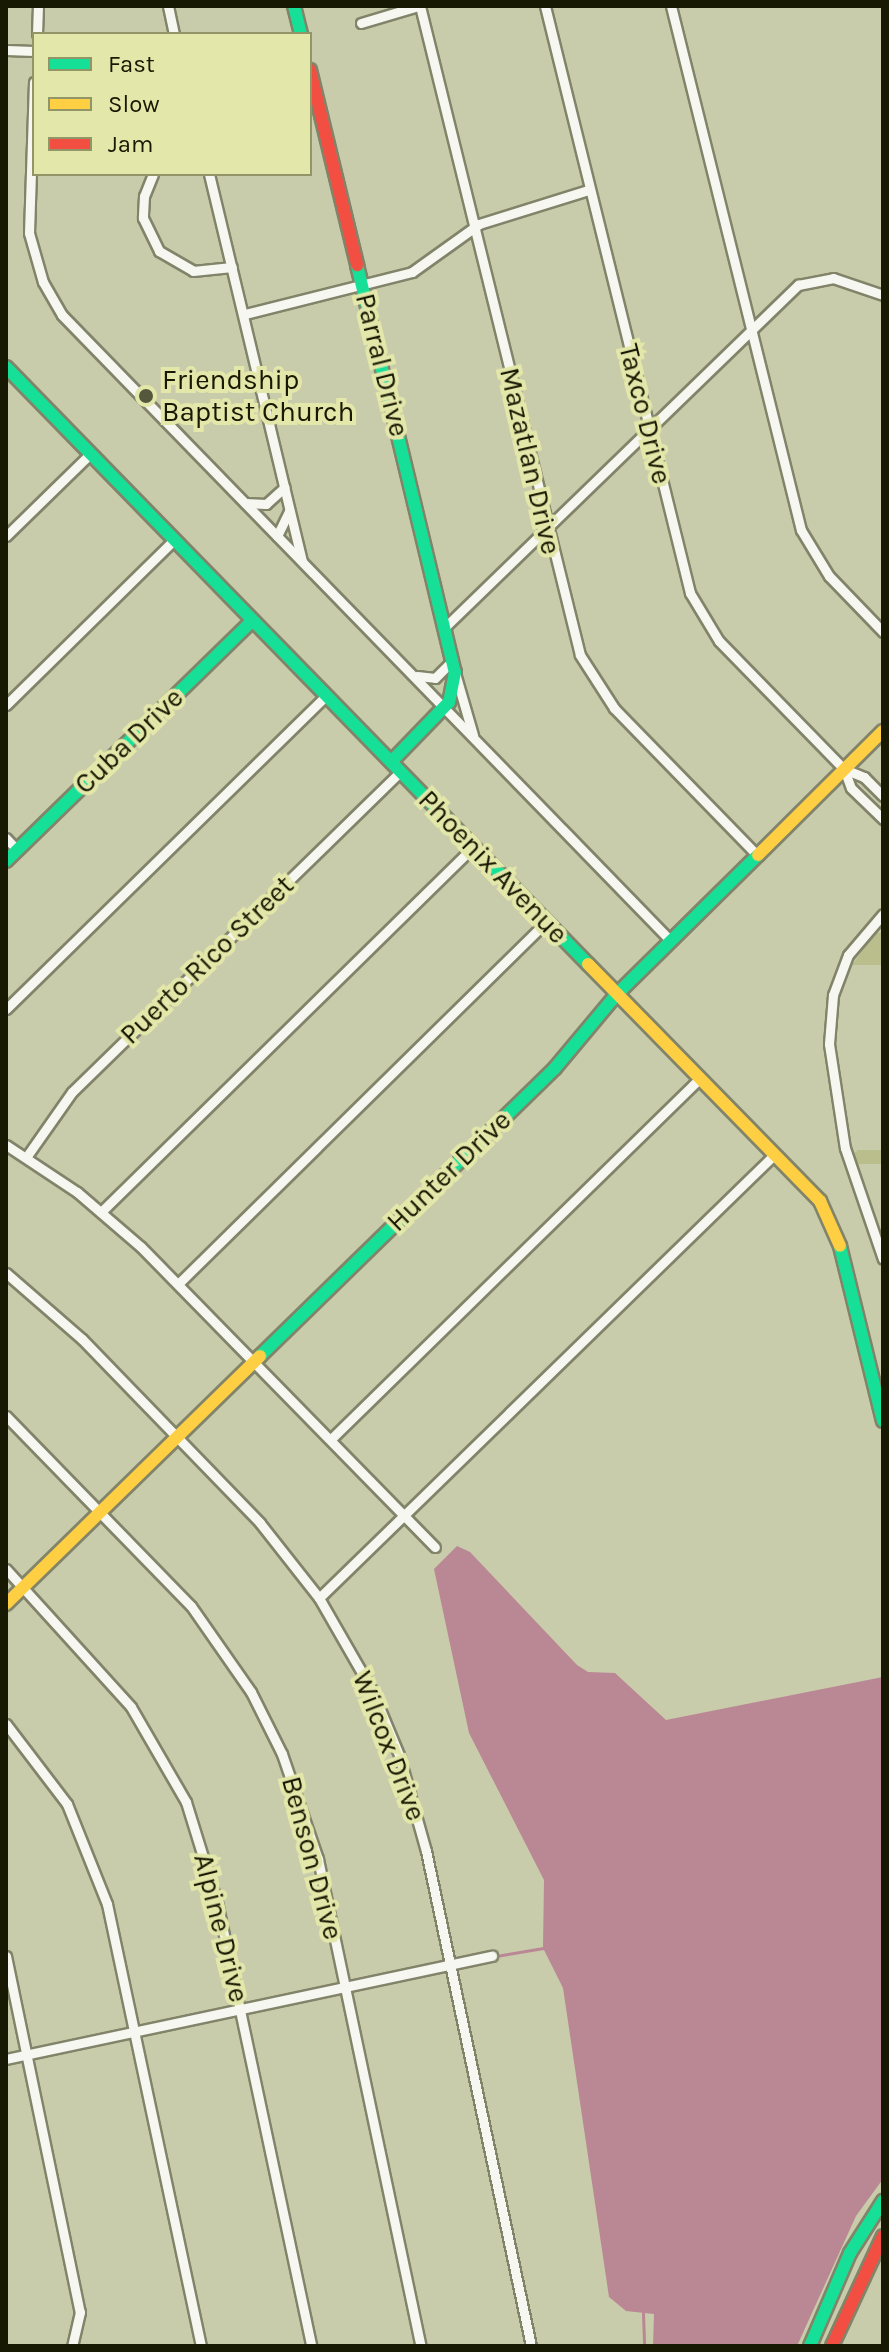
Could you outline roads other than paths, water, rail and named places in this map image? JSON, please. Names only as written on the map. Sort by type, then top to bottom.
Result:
[{"type":"street","points":[[37,32],[38,6]]},
{"type":"street","points":[[168,6],[174,32]]},
{"type":"street","points":[[294,6],[300,32]]},
{"type":"street","points":[[361,23],[419,6]]},
{"type":"street","name":"Mazatlan Drive","points":[[419,6],[574,639],[590,676],[757,855]]},
{"type":"street","name":"Taxco Drive","points":[[545,6],[647,430],[698,610],[719,641],[844,769]]},
{"type":"street","points":[[671,6],[753,327],[754,351],[801,530],[829,576],[883,632]]},
{"type":"street","points":[[6,50],[32,51]]},
{"type":"street","name":"Parral Drive","points":[[312,78],[474,739]]},
{"type":"street","points":[[32,127],[28,216],[43,282],[73,328],[670,940]]},
{"type":"street","points":[[152,176],[144,196],[143,218],[159,251],[193,271],[232,267]]},
{"type":"street","points":[[209,176],[303,564]]},
{"type":"street","points":[[245,314],[412,272],[472,228],[526,205],[588,190]]},
{"type":"street","points":[[445,627],[793,288],[813,278],[833,278],[883,295]]},
{"type":"street","name":"Phoenix Avenue","points":[[6,368],[820,1201],[835,1226],[883,1421]]},
{"type":"street","points":[[6,536],[90,454]]},
{"type":"street","points":[[243,502],[266,504],[285,487]]},
{"type":"street","points":[[277,536],[290,504]]},
{"type":"street","points":[[6,705],[174,540]]},
{"type":"street","name":"Cuba Drive","points":[[6,861],[252,621]]},
{"type":"street","points":[[410,673],[435,678],[454,666]]},
{"type":"street","name":"Parral Drive","points":[[445,707],[454,666]]},
{"type":"street","points":[[6,1009],[325,697]]},
{"type":"street","name":"Puerto Rico Street","points":[[27,1156],[72,1092],[395,767],[445,707]]},
{"type":"street","name":"Hunter Drive","points":[[6,1604],[555,1068],[616,995],[883,731]]},
{"type":"street","points":[[844,769],[864,777],[883,796]]},
{"type":"street","points":[[844,769],[851,788],[883,819]]},
{"type":"street","points":[[6,838],[17,850]]},
{"type":"street","points":[[102,1211],[473,847]]},
{"type":"street","points":[[882,917],[848,955],[833,995],[829,1044],[845,1148],[883,1259]]},
{"type":"street","points":[[179,1283],[546,922]]},
{"type":"street","points":[[331,1439],[700,1078]]},
{"type":"street","points":[[6,1145],[27,1156],[102,1211],[179,1283],[435,1547]]},
{"type":"street","points":[[319,1598],[775,1154]]},
{"type":"street","name":"Wilcox Drive","points":[[6,1273],[64,1322],[260,1523],[319,1598],[359,1664],[399,1755],[451,1965],[531,2346]]},
{"type":"street","name":"Benson Drive","points":[[6,1416],[191,1606],[265,1718],[308,1825],[421,2346]]},
{"type":"street","name":"Alpine Drive","points":[[6,1569],[109,1678],[147,1729],[174,1778],[207,1863],[311,2346]]},
{"type":"street","points":[[6,1724],[53,1782],[87,1846],[107,1904],[201,2346]]},
{"type":"street","points":[[6,1956],[80,2312],[72,2346]]},
{"type":"street","points":[[6,2059],[492,1956]]},
{"type":"street","points":[[810,2346],[850,2253],[883,2201]]},
{"type":"street","points":[[832,2346],[883,2236]]},
{"type":"waterway","points":[[496,1956],[543,1948]]},
{"type":"waterway","points":[[643,2313],[644,2346]]},
{"type":"place","name":"Friendship Baptist Church","points":[[146,396]]}]
